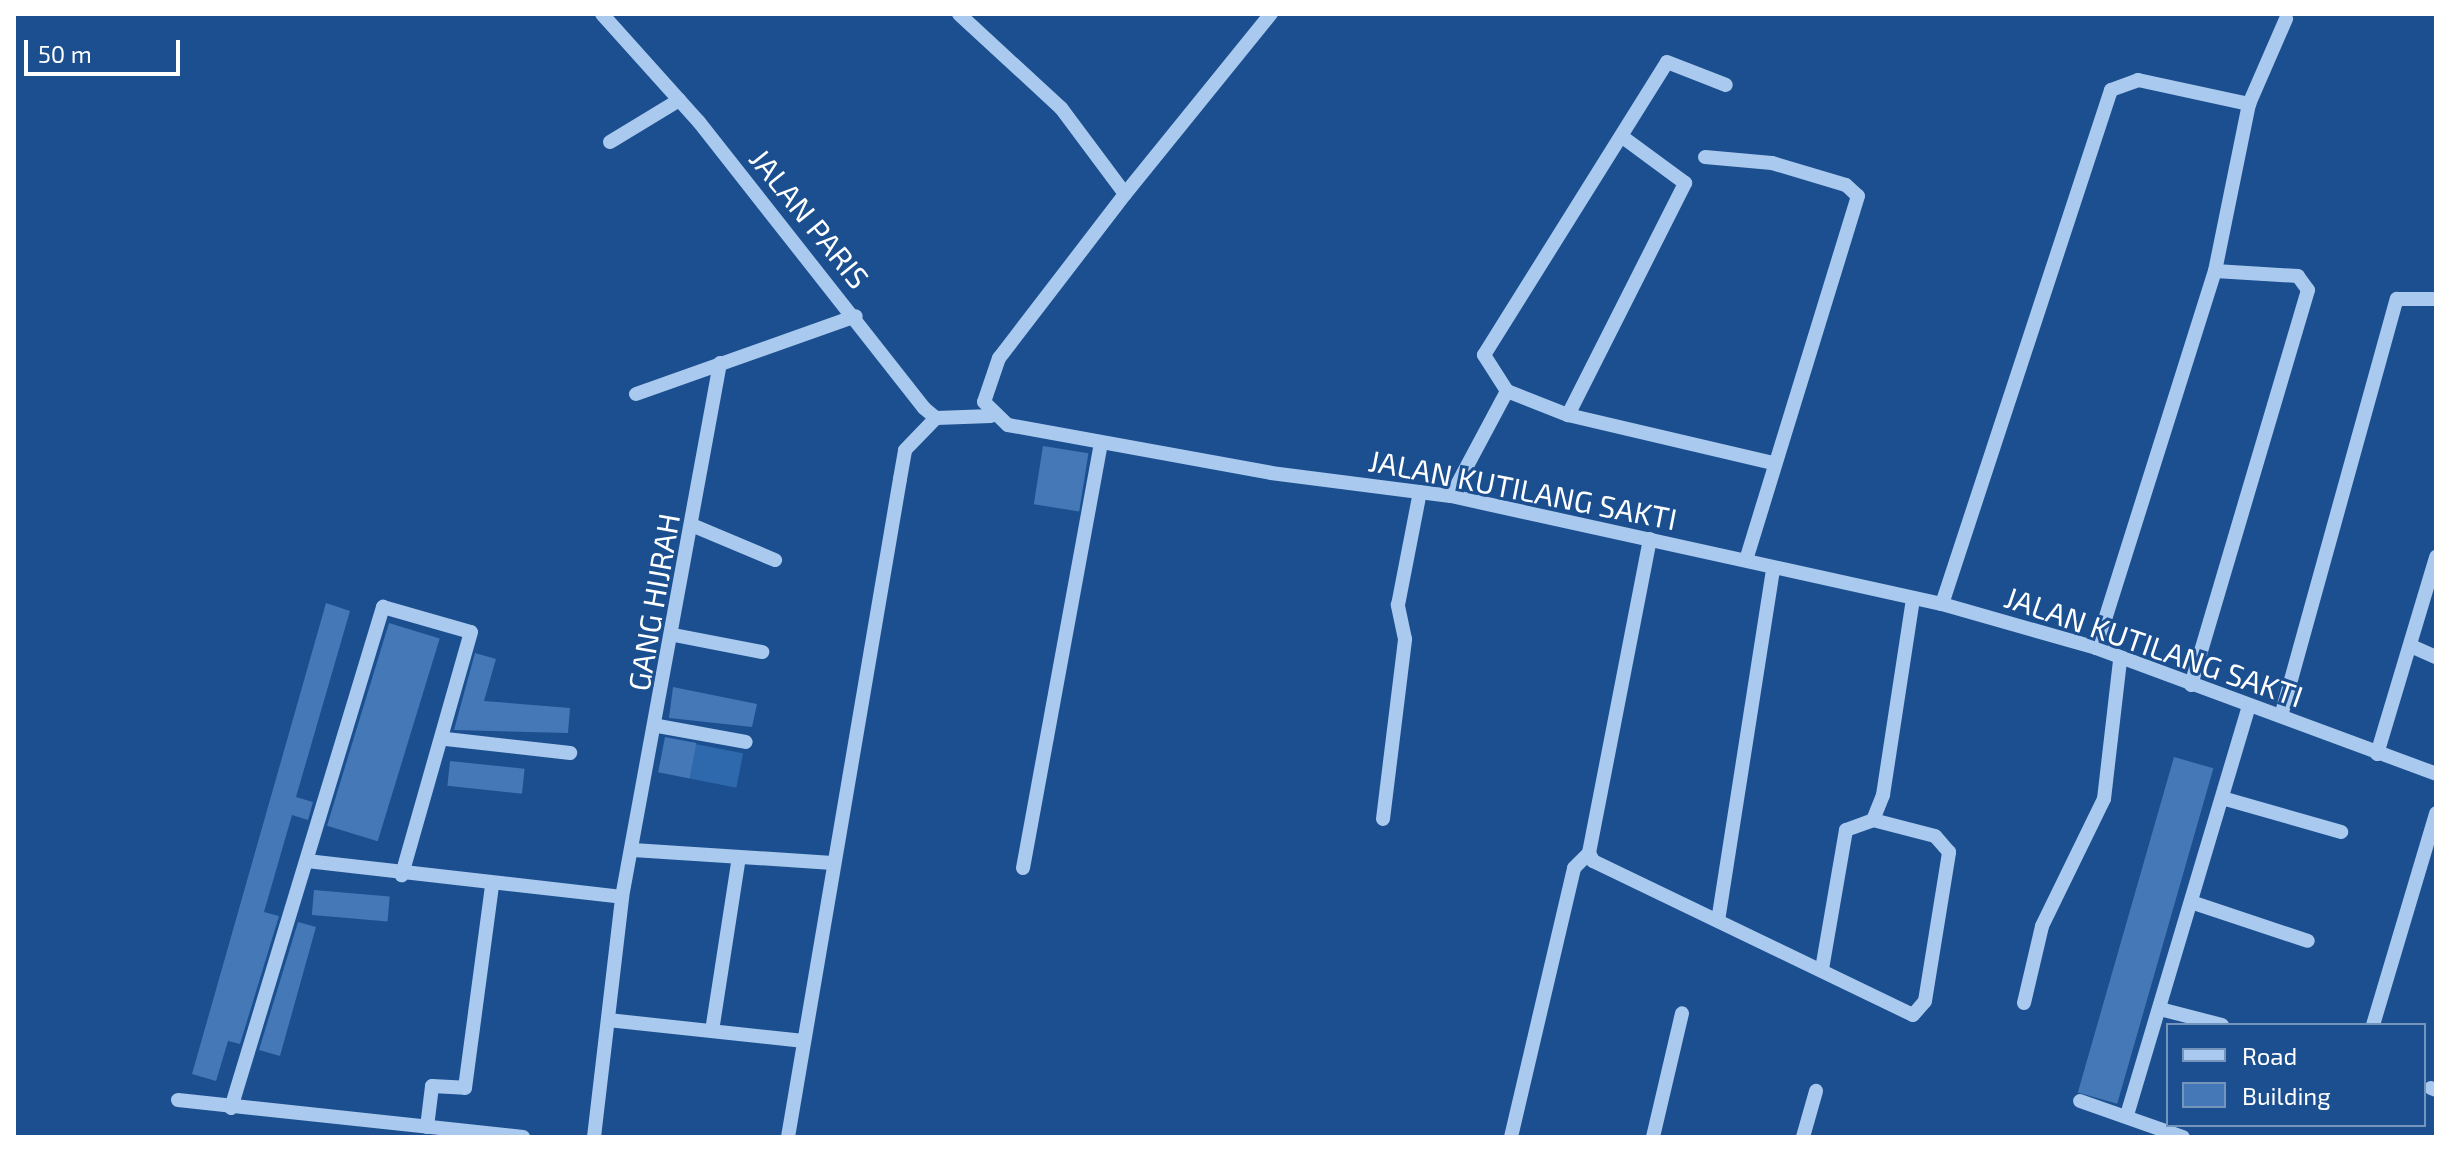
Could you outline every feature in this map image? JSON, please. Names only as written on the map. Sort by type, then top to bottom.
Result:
[{"type":"street","name":"JALAN PARIS","points":[[602,14],[679,100],[936,418]]},
{"type":"street","points":[[959,14],[1061,108],[1125,194]]},
{"type":"street","points":[[788,1137],[905,450],[936,418],[991,416],[986,385],[999,358],[1125,194],[1271,14]]},
{"type":"street","points":[[2096,648],[2215,271],[2249,104],[2286,19]]},
{"type":"street","points":[[1726,85],[1667,62],[1484,355],[1507,391],[1568,415],[1773,463]]},
{"type":"street","points":[[1942,604],[2111,90],[2138,80],[2249,104]]},
{"type":"street","points":[[610,142],[679,100]]},
{"type":"street","points":[[1568,415],[1685,183],[1621,136]]},
{"type":"street","points":[[1705,157],[1772,163],[1846,185],[1858,196],[1773,463],[1746,559]]},
{"type":"street","points":[[2191,685],[2308,290],[2298,276],[2215,271]]},
{"type":"street","points":[[2281,716],[2397,299],[2436,299]]},
{"type":"street","points":[[636,394],[856,316]]},
{"type":"street","name":"GANG HIJRAH","points":[[594,1137],[622,897],[658,726],[720,363]]},
{"type":"street","points":[[1451,496],[1507,391]]},
{"type":"street","name":"JALAN KUTILANG SAKTI","points":[[991,416],[1101,443],[1451,496],[1942,604],[2096,648],[2248,708],[2281,716],[2436,774]]},
{"type":"street","points":[[1023,868],[1101,443]]},
{"type":"street","points":[[1383,819],[1405,639],[1398,605],[1420,492]]},
{"type":"street","points":[[694,526],[775,560]]},
{"type":"street","points":[[1511,1137],[1574,868],[1589,853],[1650,539]]},
{"type":"street","points":[[2377,754],[2436,557]]},
{"type":"street","points":[[1718,921],[1773,568]]},
{"type":"street","points":[[1873,820],[1913,598]]},
{"type":"street","points":[[231,1108],[307,861],[380,607],[471,628],[446,739],[402,875]]},
{"type":"street","points":[[674,635],[762,652]]},
{"type":"street","points":[[2411,646],[2436,657]]},
{"type":"street","points":[[2024,1003],[2042,926],[2104,799],[2120,660]]},
{"type":"street","points":[[2127,1115],[2248,708]]},
{"type":"street","points":[[658,726],[746,742]]},
{"type":"street","points":[[446,739],[570,753]]},
{"type":"street","points":[[2222,798],[2341,832]]},
{"type":"street","points":[[2374,1023],[2436,813]]},
{"type":"street","points":[[1589,853],[1604,871],[1822,969],[1906,1015],[1925,1001],[1949,852],[1935,836],[1873,820],[1846,830],[1822,969]]},
{"type":"street","points":[[633,850],[833,863]]},
{"type":"street","points":[[712,1031],[739,857]]},
{"type":"street","points":[[307,861],[402,875],[622,897]]},
{"type":"street","points":[[427,1127],[432,1086],[465,1088],[492,885]]},
{"type":"street","points":[[2191,902],[2308,941]]},
{"type":"street","points":[[2160,1009],[2214,1023]]},
{"type":"street","points":[[1653,1137],[1682,1013]]},
{"type":"street","points":[[608,1020],[804,1041]]},
{"type":"street","points":[[1803,1137],[1816,1091]]},
{"type":"street","points":[[178,1100],[366,1129],[427,1127],[523,1137]]},
{"type":"street","points":[[2080,1101],[2183,1137]]},
{"type":"shaded area","points":[[695,744],[743,753],[736,788],[688,778]]},
{"type":"building","points":[[1043,446],[1088,453],[1079,511],[1034,504]]},
{"type":"building","points":[[326,603],[350,611],[296,797],[313,802],[308,820],[292,815],[264,912],[279,916],[240,1044],[228,1041],[216,1081],[192,1074]]},
{"type":"building","points":[[389,623],[440,638],[378,841],[327,826]]},
{"type":"building","points":[[475,653],[496,659],[484,701],[570,708],[568,733],[454,730]]},
{"type":"building","points":[[673,687],[757,704],[752,727],[669,718]]},
{"type":"building","points":[[665,737],[696,743],[690,778],[658,772]]},
{"type":"building","points":[[2174,757],[2213,768],[2117,1104],[2078,1092]]},
{"type":"building","points":[[450,761],[525,769],[522,794],[447,786]]},
{"type":"building","points":[[314,890],[390,897],[388,922],[312,915]]},
{"type":"building","points":[[298,922],[316,927],[280,1056],[259,1050]]}]
